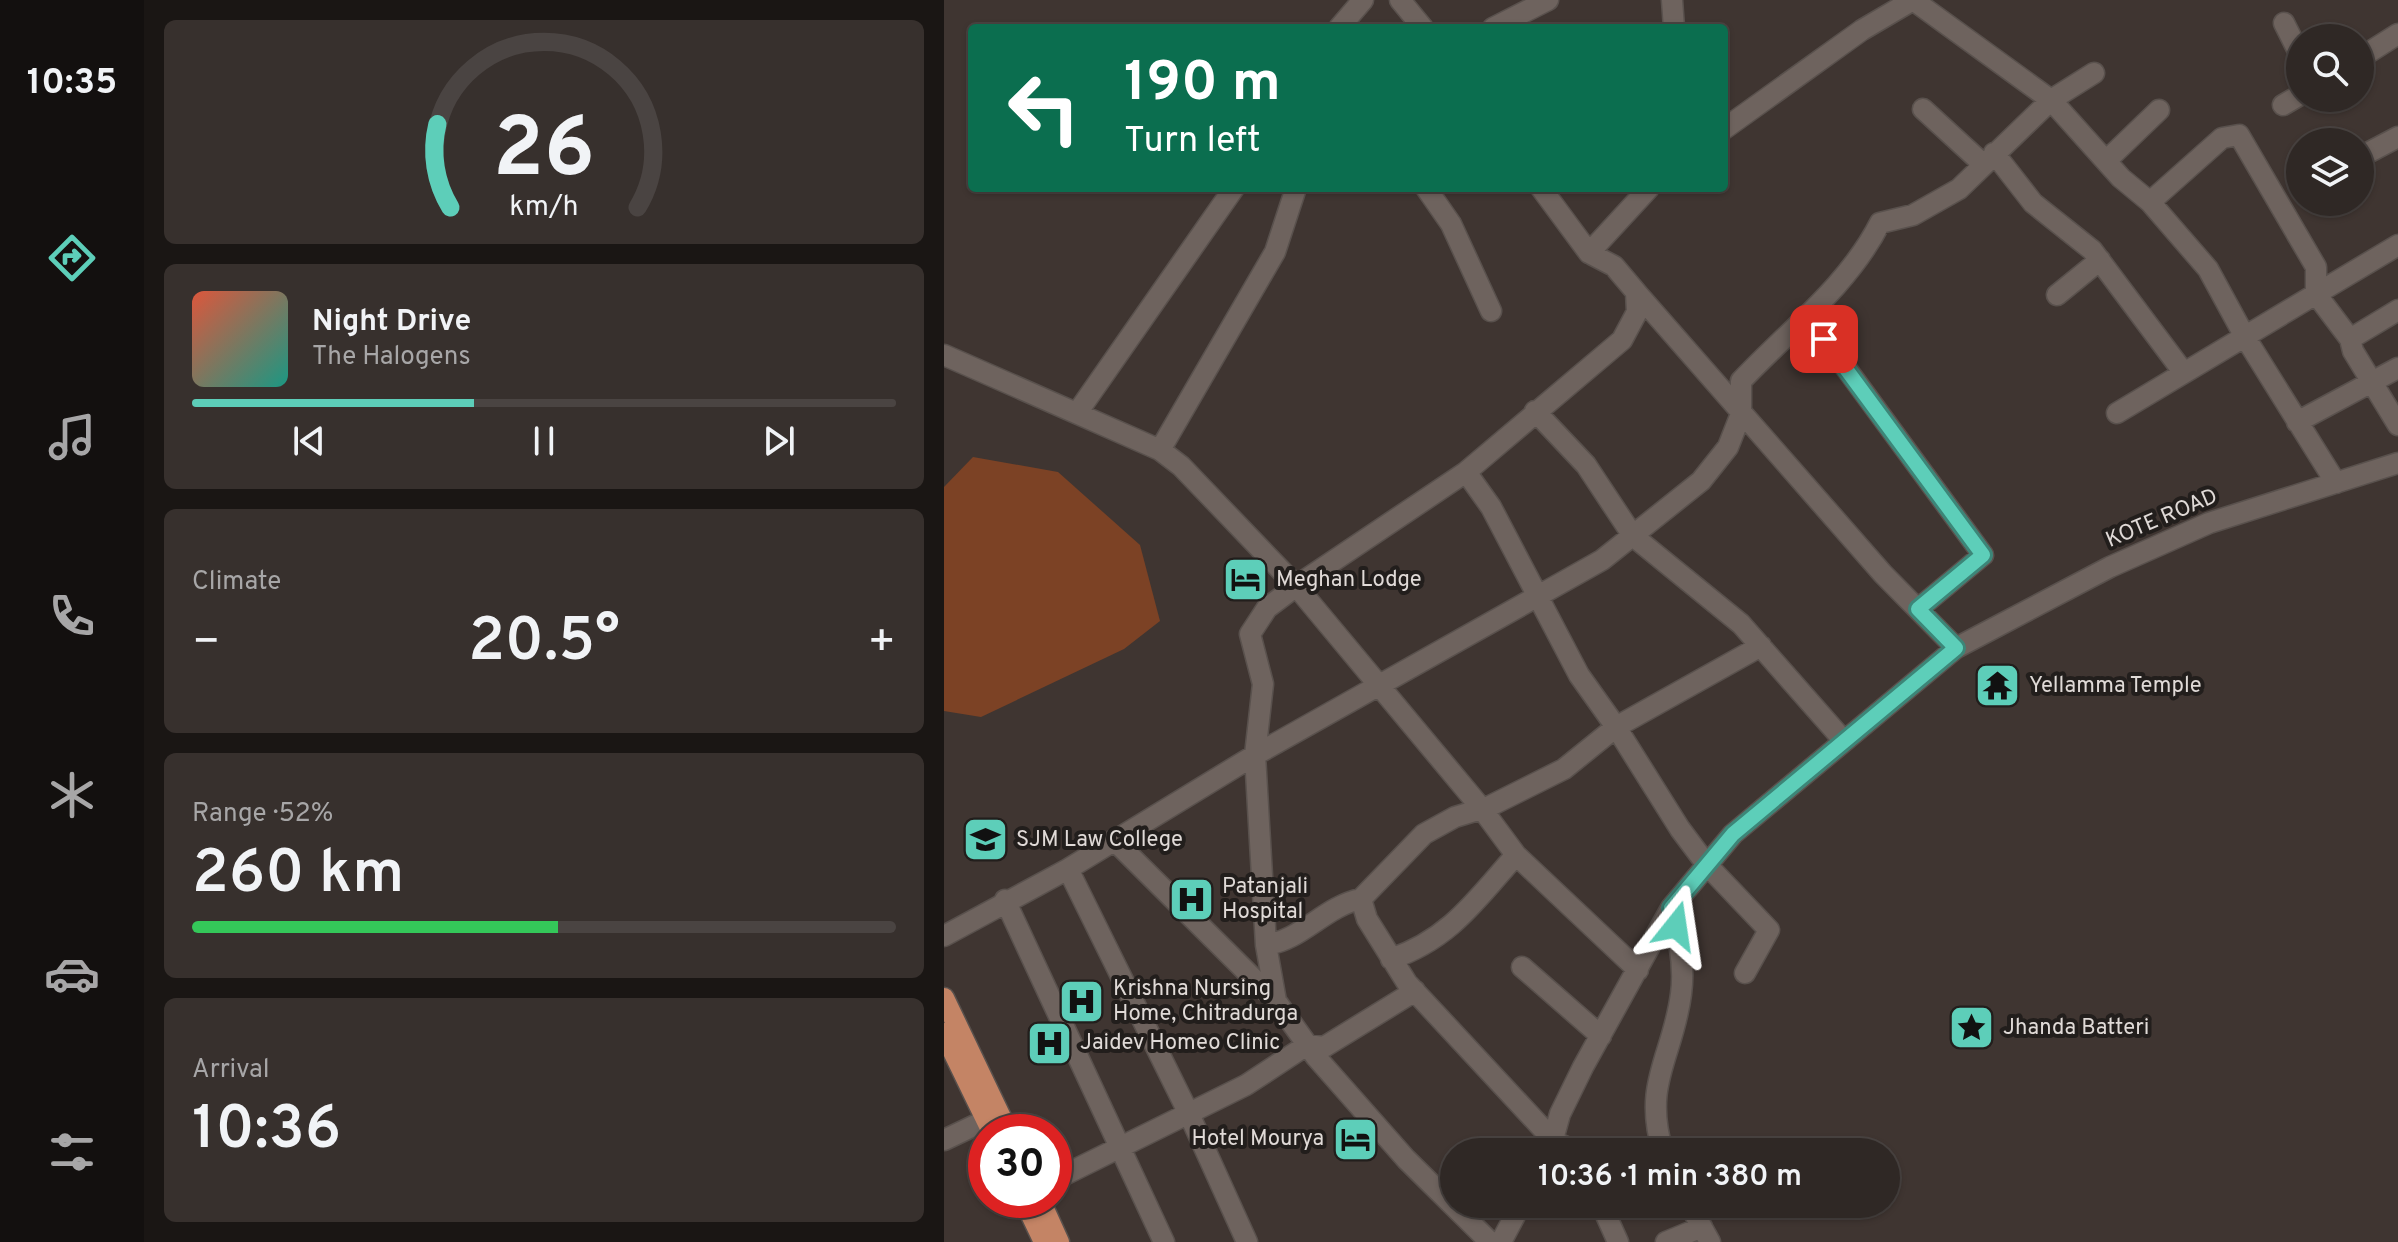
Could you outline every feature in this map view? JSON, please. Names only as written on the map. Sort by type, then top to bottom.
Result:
[{"type":"main road","points":[[944,998],[999,1114]]},
{"type":"main road","points":[[944,1033],[983,1114]]},
{"type":"main road","points":[[1033,1218],[1044,1242]]},
{"type":"main road","points":[[1048,1218],[1059,1242]]},
{"type":"street","points":[[1342,24],[1363,0]]},
{"type":"street","points":[[1400,0],[1420,24]]},
{"type":"street","points":[[1507,24],[1548,0]]},
{"type":"street","points":[[1672,0],[1674,24]]},
{"type":"street","points":[[1728,126],[1862,30],[1913,0],[2051,100],[2106,161],[2150,202],[2208,269],[2245,337],[2336,483]]},
{"type":"street","points":[[2284,23],[2286,27]]},
{"type":"street","points":[[2374,49],[2398,34]]},
{"type":"street","points":[[944,936],[1005,900],[1068,869],[1255,755],[1602,560],[1701,481],[1728,447],[1741,414],[1741,381],[1867,249],[1880,223],[1913,215],[1959,189],[2051,100],[2094,73]]},
{"type":"street","points":[[1923,109],[1988,158],[2033,203],[2100,260],[2184,373]]},
{"type":"street","points":[[2106,161],[2159,110]]},
{"type":"street","points":[[2150,202],[2222,138],[2239,135],[2316,267],[2316,294],[2350,339],[2353,351],[2398,425]]},
{"type":"street","points":[[2374,150],[2398,137]]},
{"type":"street","points":[[1077,413],[1231,192]]},
{"type":"street","points":[[1160,450],[1275,252],[1295,192]]},
{"type":"street","points":[[1429,192],[1451,224],[1491,311]]},
{"type":"street","points":[[1544,192],[1589,253],[1614,266],[1741,414],[1956,648]]},
{"type":"street","points":[[1589,253],[1641,192]]},
{"type":"street","points":[[2117,413],[2398,245]]},
{"type":"street","points":[[2057,295],[2100,260]]},
{"type":"street","points":[[1276,1001],[1266,945],[1255,755],[1263,684],[1250,634],[1267,608],[1466,472],[1622,340],[1637,312],[1636,292]]},
{"type":"street","points":[[2350,339],[2398,310]]},
{"type":"street","points":[[1807,315],[1983,555],[1918,609]]},
{"type":"street","points":[[944,355],[1160,450],[1181,466],[1297,587],[1482,809],[1516,855],[1638,970]]},
{"type":"street","points":[[2297,422],[2398,368]]},
{"type":"street","points":[[1535,411],[1586,465],[1633,536],[1741,624],[1844,741]]},
{"type":"street","name":"KOTE ROAD","points":[[1554,1138],[1560,1114],[1671,908],[1733,834],[1956,648],[2110,567],[2209,523],[2398,463]]},
{"type":"street","points":[[1466,472],[1491,507],[1537,596],[1557,627],[1579,675],[1616,727],[1680,829],[1707,865],[1769,930],[1745,973]]},
{"type":"street","points":[[1266,945],[1282,943],[1344,902],[1361,899],[1424,834],[1564,769],[1616,727],[1761,646]]},
{"type":"street","points":[[1114,840],[1276,1001],[1307,1045],[1406,1159],[1490,1242]]},
{"type":"street","points":[[1391,959],[1425,947],[1466,912],[1516,855]]},
{"type":"street","points":[[1068,869],[1189,1114],[1247,1242]]},
{"type":"street","points":[[1361,899],[1367,919],[1415,991],[1544,1138]]},
{"type":"street","points":[[1005,900],[1164,1242]]},
{"type":"street","points":[[1659,1138],[1656,1129],[1657,1077],[1681,994],[1681,943],[1671,908]]},
{"type":"street","points":[[1522,967],[1601,1036]]},
{"type":"street","points":[[1072,1171],[1246,1085],[1307,1045],[1324,1047],[1415,991]]},
{"type":"street","points":[[944,1140],[968,1133]]},
{"type":"street","points":[[1501,1242],[1514,1218]]},
{"type":"street","points":[[1607,1218],[1618,1242]]},
{"type":"street","points":[[1666,1242],[1706,1234]]},
{"type":"shaded area","points":[[973,457],[1058,472],[1140,545],[1160,621],[1124,649],[981,717],[944,711],[944,487]]},
{"type":"place","name":"Meghan Lodge","points":[[1245,580]]},
{"type":"place","name":"Yellamma Temple","points":[[1998,686]]},
{"type":"place","name":"SJM Law College","points":[[985,840]]},
{"type":"place","name":"Patanjali Hospital","points":[[1191,900]]},
{"type":"place","name":"Krishna Nursing Home, Chitradurga","points":[[1082,1002]]},
{"type":"place","name":"Jhanda Batteri","points":[[1972,1028]]},
{"type":"place","name":"Jaidev Homeo Clinic","points":[[1049,1043]]},
{"type":"place","name":"Hotel Mourya","points":[[1355,1139]]},
{"type":"route","points":[[1676,926],[1671,908],[1733,834],[1956,648],[1918,609],[1983,555],[1824,339]]}]
